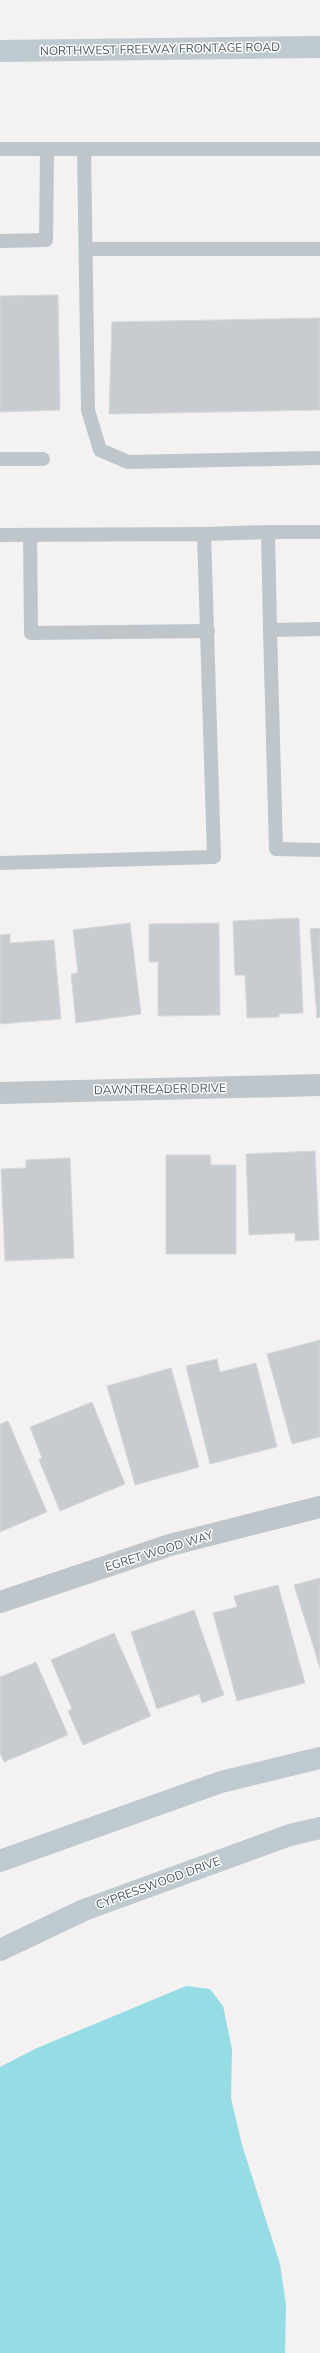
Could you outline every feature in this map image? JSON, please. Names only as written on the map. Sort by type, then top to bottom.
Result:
[{"type":"main road","name":"NORTHWEST FREEWAY FRONTAGE ROAD","points":[[0,51],[320,47]]},
{"type":"main road","points":[[0,1861],[221,1782],[320,1758]]},
{"type":"main road","name":"CYPRESSWOOD DRIVE","points":[[0,1950],[84,1910],[290,1835],[320,1828]]},
{"type":"street","name":"DAWNTREADER DRIVE","points":[[0,1093],[320,1085]]},
{"type":"street","name":"EGRET WOOD WAY","points":[[0,1602],[170,1545],[320,1507]]},
{"type":"lane","points":[[0,149],[320,148]]},
{"type":"lane","points":[[0,241],[46,240],[47,149]]},
{"type":"lane","points":[[84,149],[88,410],[100,450],[128,462],[320,458]]},
{"type":"lane","points":[[86,249],[320,249]]},
{"type":"lane","points":[[0,459],[43,458]]},
{"type":"lane","points":[[268,532],[276,849],[320,850]]},
{"type":"lane","points":[[0,535],[320,532]]},
{"type":"lane","points":[[0,863],[214,857],[204,534]]},
{"type":"lane","points":[[30,535],[31,633],[208,631]]},
{"type":"lane","points":[[270,630],[320,629]]},
{"type":"water","points":[[186,1986],[210,1989],[223,2006],[232,2049],[231,2098],[242,2145],[280,2264],[286,2305],[285,2353],[0,2353],[0,2067],[37,2048]]},
{"type":"building","points":[[58,295],[60,410],[0,412],[0,296]]},
{"type":"building","points":[[320,318],[320,410],[109,414],[112,322]]},
{"type":"building","points":[[299,918],[303,1013],[279,1014],[279,1017],[247,1018],[245,975],[235,975],[233,921]]},
{"type":"building","points":[[130,923],[141,1014],[76,1023],[71,974],[78,973],[73,930]]},
{"type":"building","points":[[219,923],[220,1015],[158,1016],[158,962],[149,962],[149,924]]},
{"type":"building","points":[[320,928],[320,1017],[317,1018],[310,929]]},
{"type":"building","points":[[10,934],[10,943],[54,940],[61,1019],[0,1024],[0,935]]},
{"type":"building","points":[[315,1151],[319,1240],[295,1241],[295,1233],[249,1235],[246,1154]]},
{"type":"building","points":[[166,1155],[210,1155],[211,1165],[236,1165],[236,1254],[166,1254]]},
{"type":"building","points":[[70,1158],[74,1258],[5,1261],[1,1169],[26,1168],[26,1160]]},
{"type":"building","points":[[320,1340],[320,1437],[292,1444],[267,1354]]},
{"type":"building","points":[[217,1359],[220,1372],[256,1363],[277,1447],[210,1464],[186,1366]]},
{"type":"building","points":[[171,1368],[199,1467],[135,1485],[107,1386]]},
{"type":"building","points":[[92,1402],[125,1484],[60,1511],[39,1460],[42,1458],[30,1427]]},
{"type":"building","points":[[8,1421],[47,1512],[0,1532],[0,1424]]},
{"type":"building","points":[[320,1578],[320,1668],[294,1585]]},
{"type":"building","points":[[278,1585],[305,1683],[237,1701],[213,1613],[237,1607],[234,1596]]},
{"type":"building","points":[[194,1610],[224,1695],[202,1703],[199,1694],[157,1709],[131,1632]]},
{"type":"building","points":[[114,1633],[151,1716],[83,1745],[68,1711],[72,1709],[51,1660]]},
{"type":"building","points":[[36,1662],[68,1735],[4,1762],[0,1753],[0,1677]]}]
